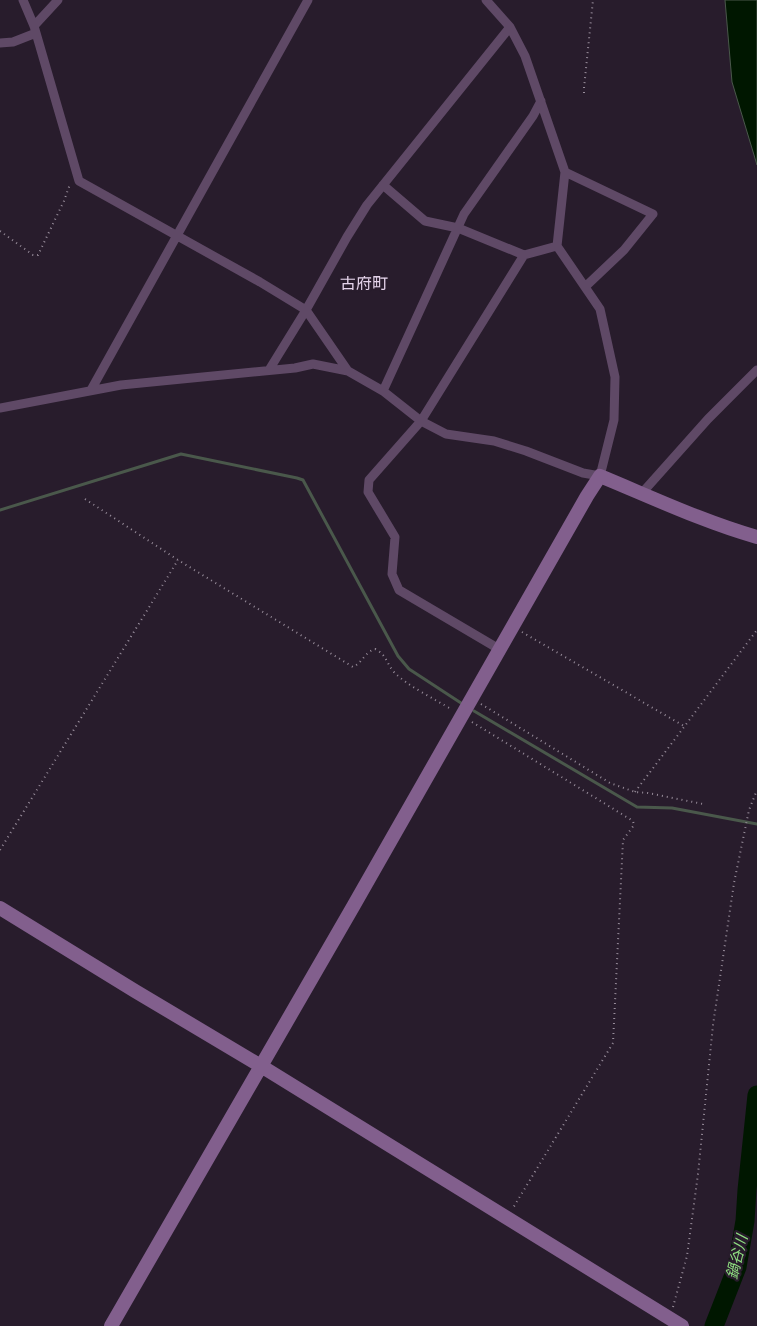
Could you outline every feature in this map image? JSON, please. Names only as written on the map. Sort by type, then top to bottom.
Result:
[{"type":"street","points":[[24,0],[35,30],[79,181],[260,282],[306,310],[348,371]]},
{"type":"street","points":[[0,44],[13,42],[35,30],[58,0]]},
{"type":"street","points":[[91,390],[308,0]]},
{"type":"street","points":[[110,1326],[600,476],[614,420],[615,377],[600,309],[557,246],[565,172],[525,56],[510,26],[486,0]]},
{"type":"street","points":[[269,370],[367,205],[510,26]]},
{"type":"street","points":[[383,391],[464,214],[533,116],[541,101]]},
{"type":"street","points":[[565,172],[653,214],[624,250],[585,287]]},
{"type":"street","points":[[383,185],[425,221],[458,228],[524,255],[557,246]]},
{"type":"street","points":[[499,649],[399,590],[392,574],[395,537],[368,492],[369,480],[421,421],[524,255]]},
{"type":"street","points":[[0,408],[121,385],[296,368],[313,364],[348,371],[383,391],[421,421],[446,434],[494,441],[526,451],[583,473],[600,476],[757,537]]},
{"type":"street","points":[[642,493],[708,419],[757,370]]},
{"type":"street","points":[[0,908],[261,1066],[682,1326]]},
{"type":"path","points":[[584,93],[593,0]]},
{"type":"path","points":[[0,231],[33,255],[38,255],[64,201],[75,170]]},
{"type":"path","points":[[85,499],[178,560],[353,667],[359,664],[370,650],[375,648],[381,652],[394,672],[405,681],[633,821],[634,825],[623,840],[613,1043],[507,1218]]},
{"type":"path","points":[[0,850],[178,560]]},
{"type":"path","points":[[512,626],[684,726]]},
{"type":"path","points":[[635,792],[757,630]]},
{"type":"path","points":[[471,698],[610,783],[635,792],[703,804]]},
{"type":"path","points":[[669,1318],[687,1256],[698,1174],[713,1025],[734,883],[749,810],[757,790]]},
{"type":"shaded area","points":[[725,0],[757,0],[757,165],[732,82]]},
{"type":"waterway","points":[[0,510],[181,454],[303,480],[398,656],[409,669],[461,703]]},
{"type":"waterway","points":[[474,711],[637,807],[672,808],[757,824]]},
{"type":"waterway","name":"鍋谷川","points":[[714,1326],[737,1267],[745,1221],[757,1095]]},
{"type":"district","name":"古府町","points":[[364,283]]}]
